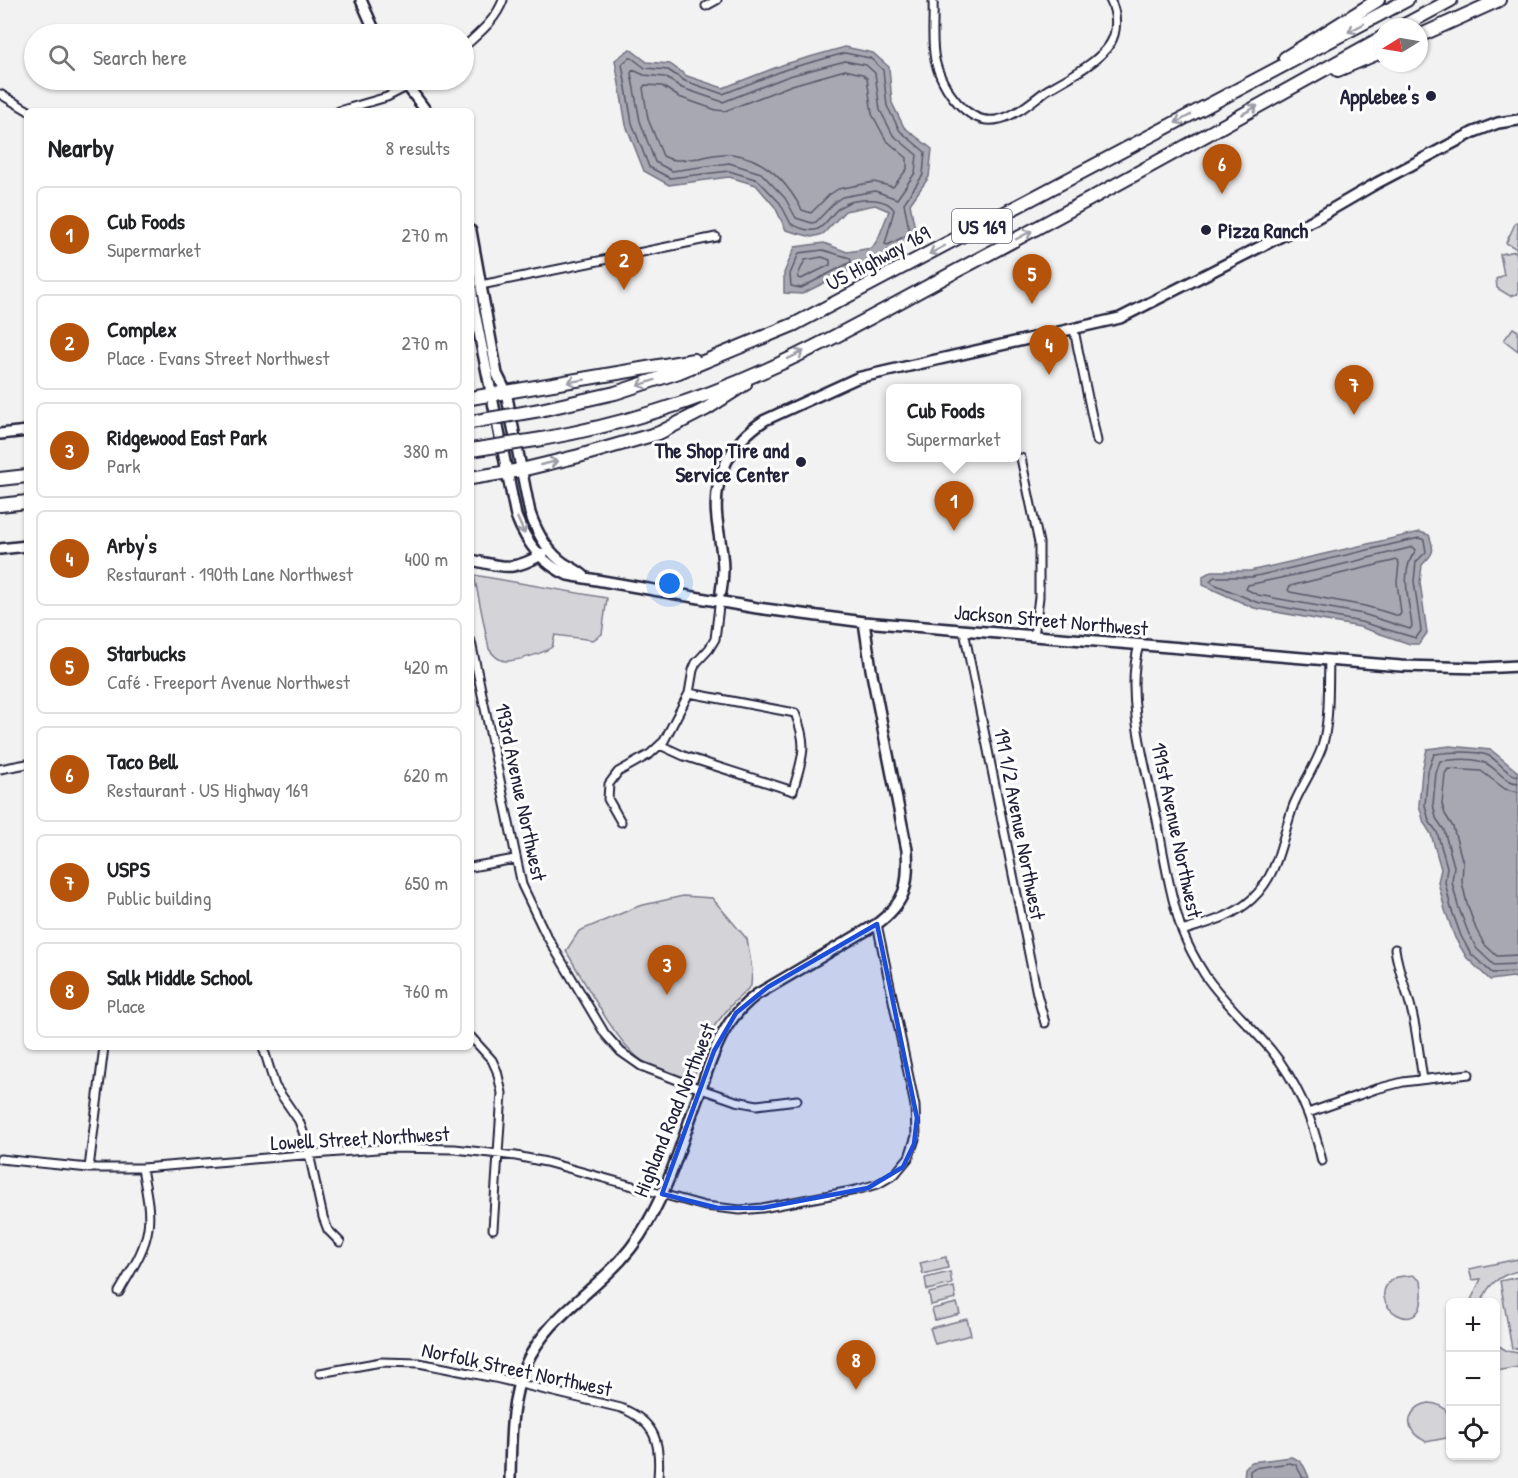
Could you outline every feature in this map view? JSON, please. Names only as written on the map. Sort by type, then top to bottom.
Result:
[{"type":"highway","points":[[1240,89],[1309,42],[1378,0]]},
{"type":"highway","name":"US Highway 169","points":[[474,421],[540,410],[615,393],[756,342],[838,302],[1407,0]]},
{"type":"highway","points":[[1417,18],[1450,0]]},
{"type":"highway","points":[[1428,32],[1498,0]]},
{"type":"highway","name":"US 169","points":[[474,450],[593,429],[656,412],[765,370],[1080,205],[1374,42]]},
{"type":"highway","points":[[1276,96],[1374,55]]},
{"type":"highway","points":[[474,397],[693,360],[756,342]]},
{"type":"highway","points":[[474,478],[521,470],[659,433],[706,409],[765,370]]},
{"type":"highway","points":[[0,479],[24,476]]},
{"type":"highway","points":[[0,505],[24,502]]},
{"type":"street","points":[[361,0],[372,24]]},
{"type":"street","points":[[474,37],[490,22],[503,0]]},
{"type":"street","points":[[706,6],[717,0]]},
{"type":"street","points":[[933,0],[935,58],[941,77],[970,114],[984,120],[1010,115],[1083,68],[1106,50],[1113,37],[1116,23],[1110,0]]},
{"type":"street","points":[[349,108],[387,97],[396,90]]},
{"type":"street","points":[[411,90],[424,108]]},
{"type":"street","points":[[0,94],[24,108]]},
{"type":"street","points":[[621,822],[608,799],[609,784],[618,772],[650,754],[660,745],[689,693],[696,663],[715,639],[724,571],[716,508],[718,483],[734,448],[753,428],[779,412],[857,378],[1110,321],[1315,219],[1377,183],[1474,132],[1498,123],[1518,120]]},
{"type":"street","points":[[474,283],[481,285],[716,237]]},
{"type":"street","points":[[474,247],[497,374],[506,392]]},
{"type":"street","points":[[474,291],[481,285]]},
{"type":"street","points":[[474,308],[492,394]]},
{"type":"street","points":[[1074,330],[1097,441]]},
{"type":"street","name":"Jackson Street Northwest","points":[[506,392],[533,522],[549,550],[585,577]]},
{"type":"street","name":"Jackson Street Northwest","points":[[492,394],[513,507],[520,527],[540,556],[564,573],[576,577],[720,597],[789,613],[864,622],[1442,668],[1518,666]]},
{"type":"street","points":[[0,434],[24,431]]},
{"type":"street","points":[[1021,458],[1039,543],[1039,597],[1034,636]]},
{"type":"street","points":[[0,549],[24,546]]},
{"type":"street","points":[[474,560],[514,567],[549,550]]},
{"type":"street","name":"Highland Road Northwest","points":[[510,1478],[512,1418],[519,1384],[531,1355],[545,1332],[621,1259],[647,1223],[662,1194],[721,1036],[728,1023],[745,1003],[768,987],[877,924],[890,914],[903,895],[907,885],[908,863],[901,813],[871,669],[864,622]]},
{"type":"street","name":"191 1/2 Avenue Northwest","points":[[964,631],[1037,994],[1045,1023]]},
{"type":"street","name":"191st Avenue Northwest","points":[[1139,645],[1134,669],[1135,710],[1172,895],[1182,931],[1205,975],[1231,1009],[1280,1062],[1296,1088],[1316,1133],[1322,1161]]},
{"type":"street","name":"193rd Avenue Northwest","points":[[474,657],[522,885],[532,909],[613,1044],[641,1066],[736,1101],[757,1105],[797,1100]]},
{"type":"street","points":[[1182,931],[1227,916],[1244,906],[1261,890],[1273,872],[1293,806],[1321,748],[1327,712],[1329,660]]},
{"type":"street","points":[[660,745],[684,756],[793,791],[804,751],[803,734],[795,713],[689,693]]},
{"type":"street","points":[[0,770],[24,765]]},
{"type":"street","points":[[474,866],[515,859]]},
{"type":"street","name":"Lowell Street Northwest","points":[[0,1159],[89,1168],[142,1168],[412,1148],[497,1153],[546,1162],[705,1206],[729,1210],[762,1208],[856,1190],[878,1184],[903,1167],[912,1150],[917,1127],[915,1106],[877,924]]},
{"type":"street","points":[[1395,949],[1397,966],[1412,1012],[1423,1078]]},
{"type":"street","points":[[474,1040],[492,1060],[500,1082],[502,1105],[493,1229]]},
{"type":"street","points":[[89,1168],[104,1050]]},
{"type":"street","points":[[264,1050],[271,1077],[299,1121],[310,1155],[323,1217],[328,1230],[340,1242]]},
{"type":"street","points":[[1308,1113],[1376,1089],[1423,1078],[1469,1074]]},
{"type":"street","points":[[119,1292],[143,1248],[148,1230],[148,1210],[142,1168]]},
{"type":"street","name":"Norfolk Street Northwest","points":[[320,1374],[369,1364],[406,1362],[449,1368],[610,1405],[640,1417],[647,1423],[656,1437],[659,1457],[658,1478]]},
{"type":"highlighted area","points":[[877,924],[917,1118],[914,1144],[903,1167],[868,1188],[762,1208],[718,1208],[662,1194],[714,1051],[736,1013],[768,987]]},
{"type":"shaded area","points":[[1516,222],[1518,223],[1517,249],[1506,243]]},
{"type":"shaded area","points":[[1516,251],[1518,294],[1510,296],[1497,288],[1496,279],[1504,275],[1500,254]]},
{"type":"shaded area","points":[[1513,328],[1518,331],[1518,351],[1504,340]]},
{"type":"shaded area","points":[[474,575],[607,598],[602,634],[593,640],[555,635],[552,647],[542,652],[516,660],[500,660],[489,649]]},
{"type":"shaded area","points":[[683,896],[712,898],[747,939],[752,970],[751,986],[715,1025],[692,1081],[652,1066],[630,1050],[610,1024],[566,951],[579,931],[639,906]]},
{"type":"shaded area","points":[[946,1257],[948,1268],[923,1274],[920,1263]]},
{"type":"shaded area","points":[[1518,1259],[1518,1271],[1505,1275],[1495,1282],[1483,1298],[1472,1298],[1481,1279],[1472,1280],[1469,1269]]},
{"type":"shaded area","points":[[950,1272],[952,1284],[927,1290],[925,1278]]},
{"type":"shaded area","points":[[1413,1275],[1421,1281],[1421,1302],[1416,1314],[1407,1317],[1398,1315],[1389,1308],[1384,1298],[1385,1288],[1395,1278]]},
{"type":"shaded area","points":[[1518,1277],[1518,1348],[1512,1349],[1500,1281]]},
{"type":"shaded area","points":[[954,1287],[956,1299],[931,1305],[929,1293]]},
{"type":"shaded area","points":[[957,1303],[960,1314],[935,1320],[932,1309]]},
{"type":"shaded area","points":[[967,1319],[971,1335],[935,1344],[930,1328]]},
{"type":"shaded area","points":[[1500,1347],[1507,1351],[1518,1353],[1518,1367],[1500,1370]]},
{"type":"shaded area","points":[[1424,1404],[1435,1404],[1446,1411],[1446,1438],[1426,1442],[1414,1433],[1410,1418],[1415,1410]]},
{"type":"water","points":[[845,47],[873,53],[889,67],[892,103],[904,127],[932,149],[929,177],[910,204],[915,238],[802,294],[784,293],[784,273],[795,247],[824,243],[847,252],[872,248],[889,211],[875,205],[845,211],[823,234],[812,237],[786,230],[775,207],[756,185],[729,177],[669,185],[644,171],[626,125],[615,60],[630,49],[647,62],[670,64],[687,76],[723,88],[785,64]]},
{"type":"water","points":[[1420,532],[1429,535],[1433,548],[1422,565],[1420,582],[1427,633],[1419,644],[1410,644],[1360,627],[1254,608],[1203,585],[1203,576],[1212,571],[1250,571]]},
{"type":"water","points":[[1450,746],[1491,750],[1518,772],[1518,979],[1513,977],[1490,980],[1467,958],[1455,938],[1445,910],[1438,882],[1441,869],[1431,834],[1424,823],[1419,805],[1422,771],[1427,749]]},
{"type":"water","points":[[1291,1457],[1303,1464],[1309,1478],[1244,1478],[1245,1468],[1251,1462]]},
{"type":"place","name":"Applebee's","points":[[1431,96]]},
{"type":"place","name":"Taco Bell","points":[[1222,194]]},
{"type":"place","name":"Pizza Ranch","points":[[1206,230]]},
{"type":"place","name":"Complex","points":[[624,290]]},
{"type":"place","name":"Starbucks","points":[[1032,304]]},
{"type":"place","name":"Arby's","points":[[1049,375]]},
{"type":"place","name":"USPS","points":[[1354,415]]},
{"type":"place","name":"The Shop Tire and Service Center","points":[[801,462]]},
{"type":"place","name":"Cub Foods","points":[[954,531]]},
{"type":"place","name":"Ridgewood East Park","points":[[667,995]]},
{"type":"place","name":"Salk Middle School","points":[[856,1390]]}]
